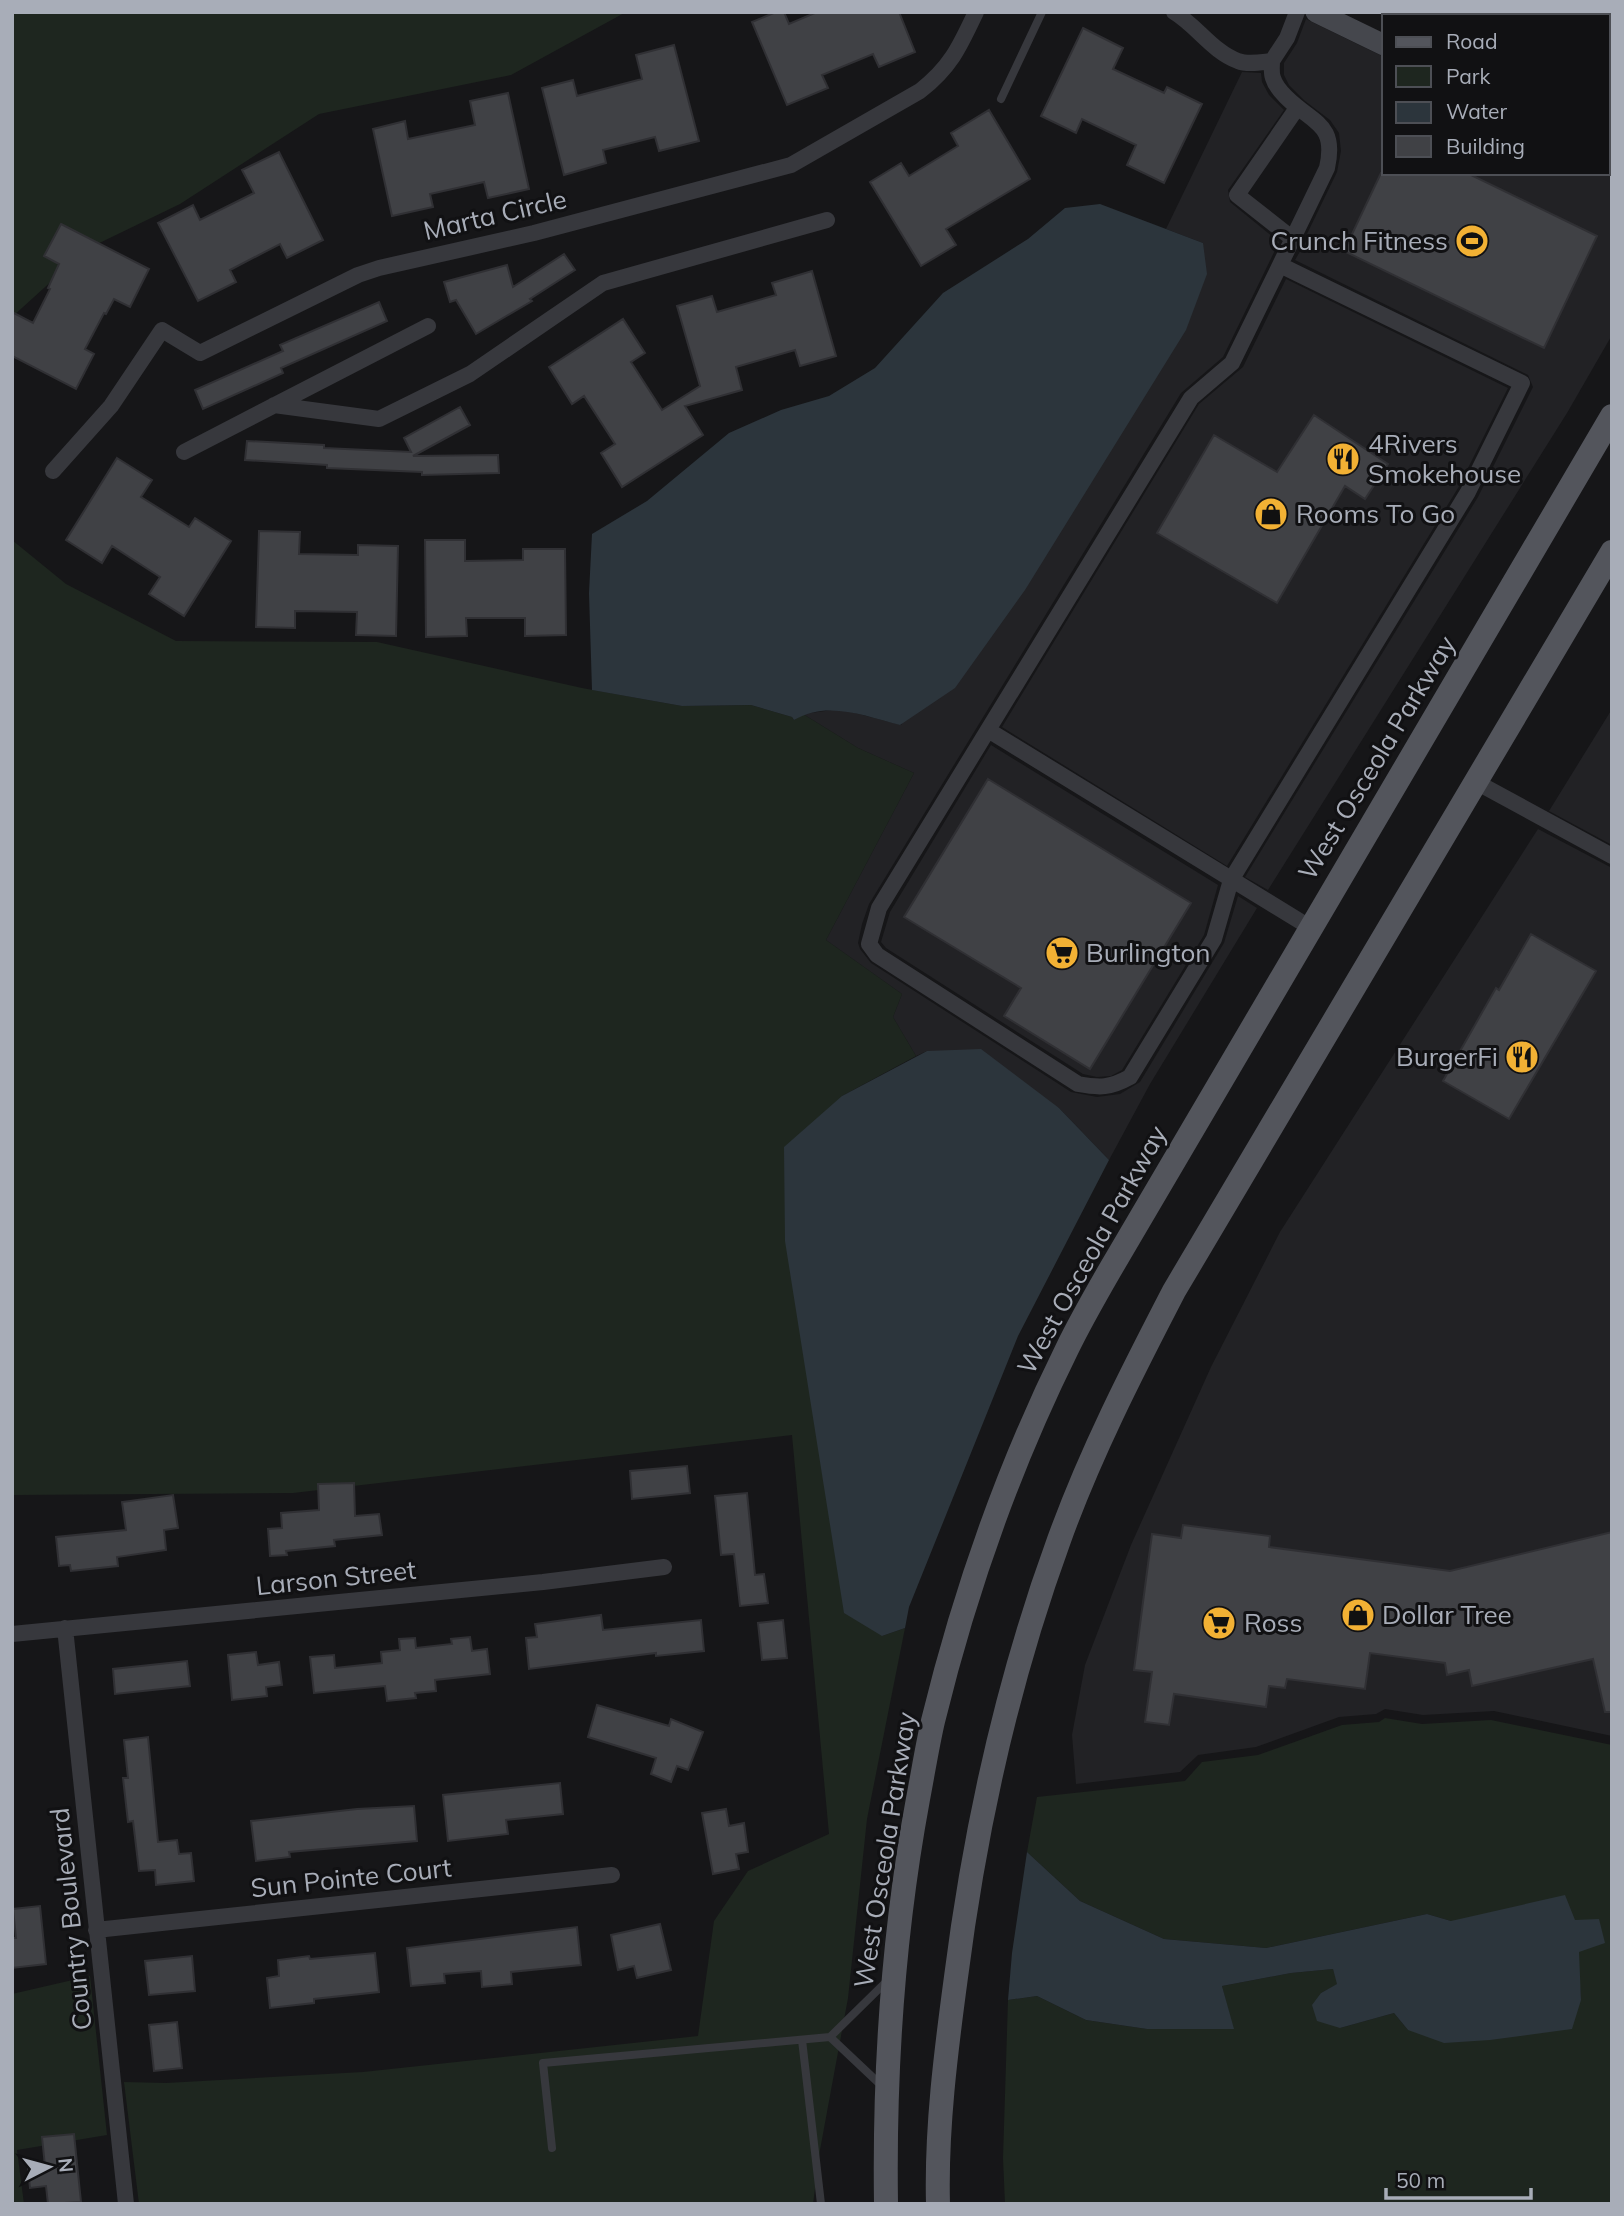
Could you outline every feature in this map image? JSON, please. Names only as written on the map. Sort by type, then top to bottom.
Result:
[{"type":"main road","name":"West Osceola Parkway","points":[[886,2204],[886,2089],[893,1975],[912,1836],[933,1722],[985,1546],[1022,1449],[1067,1348],[1110,1270],[1612,416]]},
{"type":"main road","points":[[938,2204],[942,2110],[952,2005],[964,1913],[982,1812],[1027,1632],[1059,1539],[1126,1383],[1174,1291],[1612,552]]},
{"type":"street","name":"Marta Circle","points":[[53,471],[111,406],[162,330],[200,353],[368,271],[534,233],[791,165],[920,91],[939,76],[956,53],[976,12]]},
{"type":"street","points":[[1174,12],[1221,51],[1239,62],[1272,61]]},
{"type":"street","points":[[1280,265],[1522,383],[1468,492],[1231,880],[1214,939],[1130,1077],[1114,1086],[1078,1084],[877,955],[869,944],[879,908],[1191,398],[1232,363],[1327,168],[1329,138],[1321,125],[1297,108],[1279,90],[1272,78],[1272,61],[1287,38],[1297,12]]},
{"type":"street","points":[[1316,12],[1382,44]]},
{"type":"street","points":[[1293,239],[1237,195],[1297,108]]},
{"type":"street","points":[[274,405],[379,419],[470,374],[603,283],[827,220]]},
{"type":"street","points":[[184,452],[428,326]]},
{"type":"street","points":[[988,730],[1311,929]]},
{"type":"street","points":[[1476,782],[1612,856]]},
{"type":"street","name":"Larson Street","points":[[12,1634],[543,1582],[664,1567]]},
{"type":"street","name":"Country Boulevard","points":[[65,1628],[126,2204]]},
{"type":"street","name":"Sun Pointe Court","points":[[96,1930],[612,1875]]},
{"type":"lane","points":[[1000,99],[1042,12]]},
{"type":"lane","points":[[552,2148],[543,2063],[830,2037],[893,1975]]},
{"type":"lane","points":[[830,2037],[886,2089]]},
{"type":"lane","points":[[802,2040],[821,2204]]},
{"type":"shaded area","points":[[1424,12],[1535,12],[1534,14]]},
{"type":"shaded area","points":[[1612,12],[1612,102],[1610,14],[1558,14]]},
{"type":"shaded area","points":[[1306,19],[1382,56],[1382,175],[1610,175],[1610,165],[1612,166],[1612,335],[1567,413],[1268,890],[1245,877],[1478,497],[1533,387],[1528,375],[1295,260],[1308,238],[1306,236],[1337,172],[1341,151],[1339,133],[1330,120],[1305,101],[1289,85],[1284,75],[1284,63],[1297,43]]},
{"type":"shaded area","points":[[1242,72],[1261,73],[1262,82],[1269,95],[1284,110],[1228,190],[1230,202],[1279,242],[1223,357],[1181,393],[869,904],[858,943],[871,963],[1071,1092],[1097,1097],[1120,1094],[1140,1082],[1224,943],[1238,896],[1257,908],[1150,1084],[1109,1160],[1059,1108],[927,1051],[916,1056],[893,1017],[902,994],[826,940],[914,773],[858,748],[803,714],[840,709],[901,725],[1203,243],[1166,229]]},
{"type":"shaded area","points":[[1286,279],[1508,388],[1458,488],[1227,866],[1002,727],[1199,404],[1243,367]]},
{"type":"shaded area","points":[[1612,709],[1612,845],[1549,811]]},
{"type":"shaded area","name":"Burlington","points":[[991,745],[1218,885],[1204,935],[1122,1070],[1111,1076],[1083,1074],[886,948],[881,942],[890,912]]},
{"type":"shaded area","points":[[1538,829],[1612,868],[1612,1736],[1494,1711],[1423,1715],[1385,1709],[1376,1714],[1339,1717],[1256,1747],[1198,1755],[1180,1772],[1076,1784],[1072,1735],[1085,1665],[1131,1545],[1211,1367],[1280,1232]]},
{"type":"green space","points":[[12,12],[626,12],[511,75],[319,114],[180,204],[87,249],[12,317]]},
{"type":"green space","points":[[12,540],[66,584],[176,641],[377,642],[582,688],[682,706],[751,705],[792,717],[794,720],[803,714],[858,748],[914,773],[826,940],[902,994],[893,1017],[916,1056],[842,1096],[882,1636],[905,1628],[867,1819],[848,1998],[820,2150],[813,2204],[139,2204],[124,2082],[166,2083],[363,2072],[698,2036],[714,1921],[748,1871],[829,1834],[792,1435],[293,1493],[14,1495]]},
{"type":"green space","points":[[1385,1718],[1422,1724],[1491,1720],[1612,1745],[1612,2204],[1005,2204],[1003,2158],[1008,2000],[1037,1996],[1086,2020],[1147,2029],[1233,2029],[1222,1986],[1291,1973],[1333,1969],[1338,1984],[1321,1993],[1340,2028],[1394,2013],[1408,2030],[1581,1999],[1575,1920],[1451,1921],[1427,1914],[1266,1948],[1164,1939],[1080,1901],[1027,1852],[1037,1797],[1185,1781],[1202,1762],[1258,1755],[1342,1725],[1379,1722]]},
{"type":"green space","points":[[90,1976],[107,2135],[17,2150],[24,2204],[12,2204],[12,1994]]},
{"type":"water","points":[[1100,204],[1203,243],[1207,274],[1186,330],[1025,590],[955,688],[900,725],[833,710],[807,714],[794,720],[792,717],[751,705],[682,706],[592,690],[589,593],[592,534],[647,501],[729,433],[781,410],[829,396],[875,368],[943,293],[1028,239],[1065,208]]},
{"type":"water","points":[[981,1049],[1059,1108],[1109,1160],[1018,1336],[909,1607],[905,1628],[882,1636],[844,1613],[785,1241],[784,1147],[842,1096],[927,1051]]},
{"type":"water","points":[[1027,1852],[1080,1901],[1164,1939],[1266,1948],[1427,1914],[1451,1921],[1565,1895],[1575,1920],[1599,1919],[1605,1943],[1579,1952],[1581,2000],[1572,2029],[1444,2043],[1408,2030],[1394,2013],[1340,2028],[1317,2021],[1312,2005],[1321,1993],[1337,1984],[1333,1969],[1291,1973],[1222,1986],[1234,2029],[1147,2029],[1086,2020],[1037,1996],[1008,2000]]},
{"type":"building","points":[[776,12],[784,12],[789,24],[817,12],[899,12],[915,52],[879,67],[873,54],[822,75],[828,88],[787,105],[752,22]]},
{"type":"building","points":[[1083,28],[1123,48],[1113,69],[1164,93],[1167,87],[1202,104],[1164,183],[1127,165],[1136,145],[1082,119],[1076,133],[1041,116]]},
{"type":"building","points":[[674,45],[699,141],[659,151],[655,137],[603,150],[606,163],[564,175],[542,88],[573,80],[577,96],[642,79],[636,55]]},
{"type":"building","points":[[508,93],[529,189],[488,198],[484,182],[430,194],[433,207],[392,216],[373,129],[405,121],[408,139],[475,125],[470,101]]},
{"type":"building","points":[[989,110],[1030,179],[946,229],[956,245],[921,266],[870,182],[901,163],[909,176],[958,146],[951,133]]},
{"type":"building","points":[[279,152],[323,240],[287,258],[280,244],[230,270],[236,282],[198,301],[158,223],[193,205],[200,220],[254,193],[242,170]]},
{"type":"building","points":[[1381,173],[1471,175],[1597,236],[1544,348],[1344,251]]},
{"type":"building","points":[[61,224],[149,269],[130,307],[114,299],[106,314],[104,313],[85,349],[94,354],[76,389],[12,356],[12,312],[33,323],[59,264],[44,256]]},
{"type":"building","points":[[564,254],[575,270],[530,299],[532,301],[476,334],[456,300],[450,302],[444,282],[507,265],[513,287]]},
{"type":"building","points":[[812,271],[836,356],[800,366],[795,350],[736,367],[742,390],[685,406],[703,435],[622,487],[601,453],[615,444],[584,396],[572,404],[549,367],[623,319],[645,353],[631,362],[662,410],[700,386],[677,306],[712,296],[717,312],[776,295],[772,283]]},
{"type":"building","points":[[379,302],[387,321],[281,368],[283,373],[203,409],[195,390],[283,351],[280,345]]},
{"type":"building","points":[[460,407],[470,425],[413,456],[498,455],[499,473],[422,475],[422,472],[327,468],[327,465],[245,460],[247,441],[411,452],[404,438]]},
{"type":"building","points":[[1314,415],[1388,464],[1365,499],[1345,486],[1277,603],[1157,533],[1214,435],[1277,472]]},
{"type":"building","points":[[117,458],[152,480],[141,497],[189,527],[195,518],[231,541],[184,616],[149,594],[160,577],[112,546],[102,563],[66,540]]},
{"type":"building","points":[[259,531],[300,532],[299,554],[358,555],[358,545],[398,546],[396,636],[356,635],[357,612],[295,611],[295,628],[256,627]]},
{"type":"building","points":[[425,540],[465,540],[465,561],[523,560],[523,549],[565,549],[566,635],[525,636],[525,618],[466,618],[467,636],[426,637]]},
{"type":"building","name":"Burlington","points":[[988,779],[1191,903],[1090,1069],[1004,1016],[1021,988],[904,917]]},
{"type":"building","points":[[1531,934],[1596,971],[1509,1119],[1443,1081],[1496,988],[1499,990]]},
{"type":"building","points":[[687,1466],[690,1493],[632,1499],[630,1471]]},
{"type":"building","points":[[354,1483],[355,1516],[379,1514],[382,1535],[334,1540],[335,1546],[286,1551],[287,1555],[270,1556],[268,1529],[282,1528],[281,1513],[319,1510],[318,1484]]},
{"type":"building","points":[[747,1493],[755,1575],[764,1574],[768,1603],[740,1606],[734,1554],[721,1555],[715,1496]]},
{"type":"building","points":[[173,1495],[178,1528],[164,1530],[166,1550],[117,1557],[118,1566],[71,1571],[70,1565],[59,1566],[56,1537],[126,1530],[122,1502]]},
{"type":"building","points":[[1183,1525],[1270,1536],[1269,1547],[1450,1571],[1612,1532],[1612,1712],[1605,1712],[1593,1659],[1472,1686],[1469,1670],[1447,1675],[1445,1663],[1370,1653],[1365,1689],[1287,1679],[1285,1688],[1269,1686],[1266,1707],[1174,1694],[1169,1725],[1145,1722],[1152,1672],[1134,1670],[1152,1534],[1181,1538]]},
{"type":"building","points":[[601,1615],[603,1630],[701,1620],[704,1651],[656,1656],[656,1653],[529,1669],[526,1638],[537,1637],[535,1624]]},
{"type":"building","points":[[783,1620],[787,1658],[762,1660],[758,1623]]},
{"type":"building","points":[[470,1637],[472,1651],[487,1649],[490,1674],[435,1680],[436,1691],[415,1693],[416,1698],[387,1701],[385,1686],[314,1693],[310,1657],[334,1655],[335,1668],[382,1663],[381,1652],[400,1650],[399,1639],[415,1638],[416,1648],[452,1644],[451,1639]]},
{"type":"building","points":[[256,1652],[258,1665],[279,1662],[282,1685],[266,1687],[267,1696],[232,1700],[228,1655]]},
{"type":"building","points":[[187,1661],[190,1686],[115,1694],[113,1669]]},
{"type":"building","points":[[597,1705],[669,1726],[671,1719],[703,1732],[688,1770],[677,1766],[671,1782],[651,1774],[656,1758],[588,1737]]},
{"type":"building","points":[[148,1737],[158,1842],[177,1840],[179,1854],[191,1853],[194,1881],[156,1885],[155,1870],[139,1871],[133,1821],[128,1822],[123,1778],[128,1778],[124,1740]]},
{"type":"building","points":[[560,1783],[563,1814],[506,1820],[508,1834],[448,1841],[443,1795]]},
{"type":"building","points":[[414,1806],[417,1841],[289,1852],[290,1857],[256,1861],[251,1821],[357,1809]]},
{"type":"building","points":[[726,1809],[729,1826],[744,1823],[748,1852],[736,1854],[739,1869],[713,1874],[702,1813]]},
{"type":"building","points":[[40,1906],[46,1964],[12,1968],[12,1938],[16,1938],[13,1909]]},
{"type":"building","points":[[660,1924],[671,1970],[637,1978],[634,1966],[618,1970],[611,1935]]},
{"type":"building","points":[[577,1927],[581,1965],[511,1972],[512,1984],[482,1987],[481,1971],[444,1974],[445,1983],[411,1986],[407,1948]]},
{"type":"building","points":[[375,1953],[379,1992],[314,1999],[314,2003],[270,2008],[267,1978],[279,1976],[278,1960]]},
{"type":"building","points":[[192,1956],[195,1991],[149,1995],[145,1961]]},
{"type":"building","points":[[177,2022],[182,2068],[154,2071],[149,2025]]},
{"type":"building","points":[[74,2134],[81,2202],[48,2204],[46,2186],[30,2188],[28,2168],[45,2166],[42,2137]]},
{"type":"place","name":"Crunch Fitness","points":[[1472,241]]},
{"type":"place","name":"4Rivers Smokehouse","points":[[1343,459]]},
{"type":"place","name":"Rooms To Go","points":[[1271,514]]},
{"type":"place","name":"Burlington","points":[[1062,953]]},
{"type":"place","name":"BurgerFi","points":[[1522,1057]]},
{"type":"place","name":"Dollar Tree","points":[[1358,1615]]},
{"type":"place","name":"Ross","points":[[1219,1623]]}]
